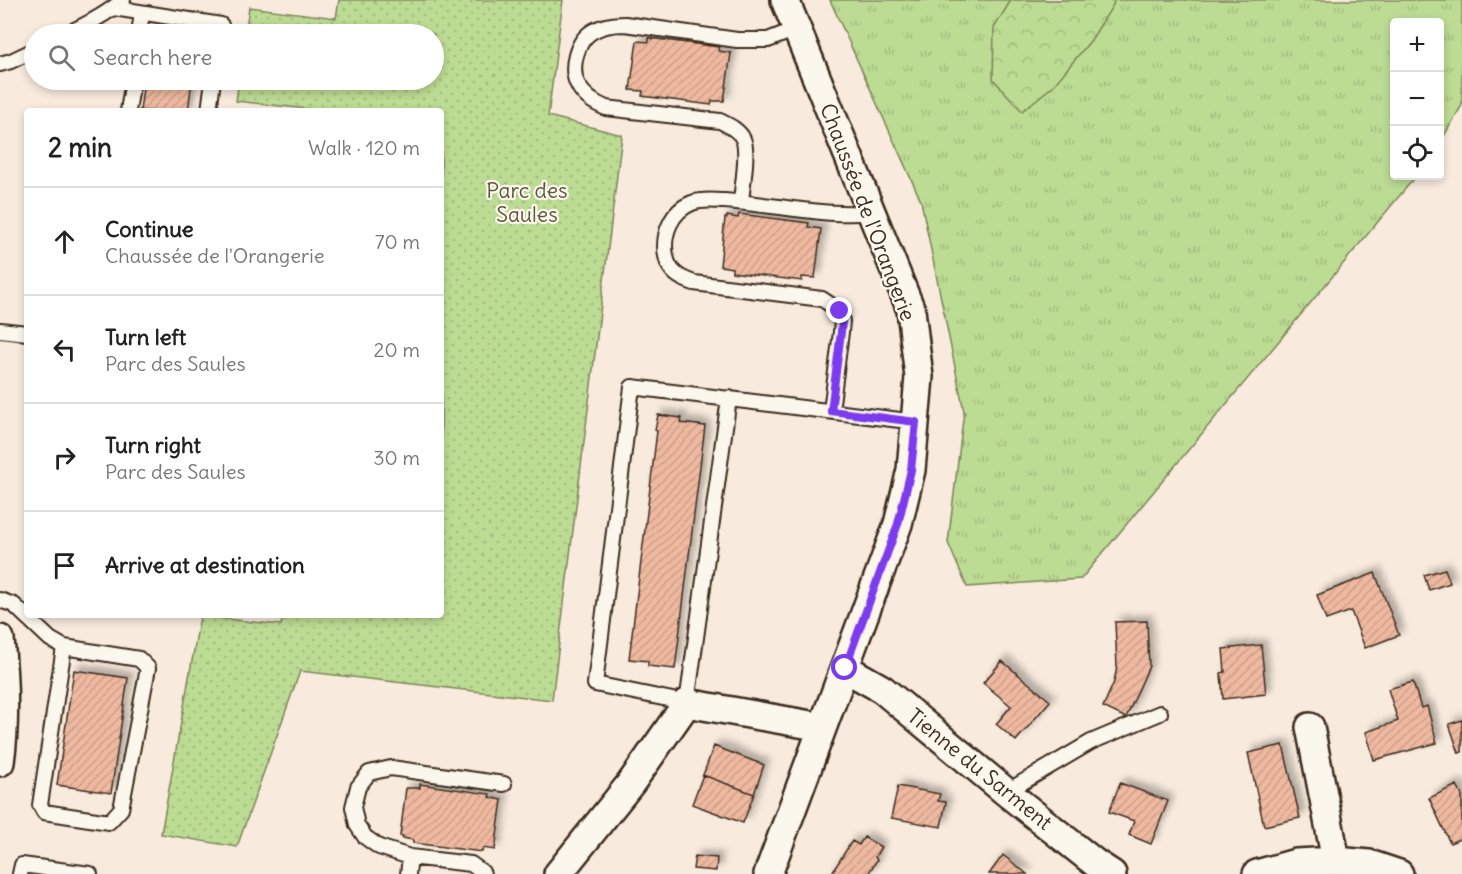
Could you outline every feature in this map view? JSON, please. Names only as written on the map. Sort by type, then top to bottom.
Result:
[{"type":"street","name":"Chaussée de l'Orangerie","points":[[768,874],[898,524],[911,470],[919,377],[911,310],[785,0]]},
{"type":"street","points":[[0,639],[4,683],[0,762]]},
{"type":"street","name":"Tienne du Sarment","points":[[845,668],[882,689],[1006,792],[1112,874]]},
{"type":"street","points":[[558,874],[631,783],[687,703],[822,727]]},
{"type":"street","points":[[1310,727],[1336,861]]},
{"type":"street","points":[[1257,874],[1296,863],[1336,861],[1369,864],[1399,874]]},
{"type":"lane","points":[[88,24],[118,4],[142,13],[214,24]]},
{"type":"lane","points":[[140,24],[142,13]]},
{"type":"lane","points":[[741,202],[745,161],[743,138],[732,126],[720,121],[606,108],[592,102],[577,84],[574,71],[576,57],[586,36],[594,30],[609,25],[625,24],[737,40],[768,40],[796,29]]},
{"type":"lane","points":[[0,64],[24,55]]},
{"type":"lane","points":[[128,108],[131,90]]},
{"type":"lane","points":[[209,108],[212,90]]},
{"type":"lane","points":[[831,411],[842,321],[840,311],[822,299],[694,283],[674,274],[667,262],[664,240],[675,215],[694,202],[705,200],[823,212],[872,213]]},
{"type":"lane","points":[[0,330],[24,333]]},
{"type":"lane","points":[[729,398],[687,703],[595,684],[632,387],[729,398],[916,422]]},
{"type":"lane","points":[[0,600],[14,605],[24,614]]},
{"type":"lane","points":[[28,618],[51,639],[64,647],[139,659],[148,668],[121,809],[109,822],[44,812],[40,806],[64,647]]},
{"type":"lane","points":[[1006,792],[1091,742],[1160,713]]},
{"type":"lane","points":[[483,874],[471,864],[410,857],[378,847],[365,837],[357,825],[353,807],[358,787],[369,773],[391,768],[504,784]]},
{"type":"lane","points":[[408,874],[410,857]]},
{"type":"lane","points":[[20,874],[22,865],[90,874]]},
{"type":"green space","name":"Parc des Saules","points":[[339,0],[563,0],[548,116],[622,135],[552,700],[300,671],[237,847],[161,834],[200,618],[281,625],[282,618],[444,618],[444,108],[298,108],[236,101],[238,90],[444,90],[444,24],[246,24],[249,7],[336,18]]},
{"type":"green space","points":[[830,0],[1462,0],[1462,105],[1444,136],[1444,18],[1390,18],[1390,180],[1413,180],[1081,579],[967,587],[948,543],[964,411],[921,201]]},
{"type":"green space","points":[[1011,0],[1114,0],[1091,40],[1053,86],[1022,111],[993,79],[994,28]]},
{"type":"building","points":[[649,38],[719,47],[718,51],[731,53],[724,101],[712,101],[711,105],[642,96],[643,91],[630,90],[637,41],[649,42]]},
{"type":"building","points":[[143,90],[191,90],[188,108],[140,108]]},
{"type":"building","points":[[739,214],[809,223],[808,227],[821,229],[815,278],[802,277],[802,281],[732,272],[732,268],[720,266],[725,218],[727,216],[738,218]]},
{"type":"building","points":[[658,415],[682,418],[681,423],[705,426],[675,669],[648,666],[648,661],[629,659]]},
{"type":"building","points":[[1445,569],[1450,583],[1429,590],[1424,575]]},
{"type":"building","points":[[1375,573],[1399,635],[1365,648],[1351,611],[1326,620],[1317,595]]},
{"type":"building","points":[[1147,621],[1149,666],[1126,718],[1103,707],[1114,682],[1117,667],[1115,622]]},
{"type":"building","points":[[1261,645],[1266,694],[1223,699],[1221,673],[1225,672],[1223,649]]},
{"type":"building","points":[[1002,661],[1050,701],[1016,741],[996,724],[1011,706],[983,683]]},
{"type":"building","points":[[74,670],[128,678],[111,793],[57,785]]},
{"type":"building","points":[[1413,682],[1421,708],[1427,706],[1437,743],[1374,760],[1366,732],[1398,721],[1388,689]]},
{"type":"building","points":[[1462,720],[1462,752],[1459,753],[1449,724]]},
{"type":"building","points":[[1283,745],[1300,818],[1264,826],[1248,753]]},
{"type":"building","points":[[714,746],[764,765],[754,794],[703,775]]},
{"type":"building","points":[[703,775],[754,794],[743,823],[692,804]]},
{"type":"building","points":[[1120,783],[1168,801],[1151,844],[1129,835],[1134,821],[1109,812]]},
{"type":"building","points":[[420,784],[490,794],[489,797],[502,800],[495,850],[483,848],[482,852],[413,843],[413,840],[402,838],[403,836],[400,836],[406,788],[420,788]]},
{"type":"building","points":[[1457,785],[1462,796],[1462,838],[1450,843],[1429,798]]},
{"type":"building","points":[[898,786],[940,794],[938,801],[946,802],[941,827],[891,818]]},
{"type":"building","points":[[864,837],[881,847],[875,857],[877,860],[868,874],[831,874],[852,841],[859,845]]},
{"type":"building","points":[[1003,855],[1027,874],[989,874]]},
{"type":"building","points":[[695,856],[717,858],[716,871],[693,869]]},
{"type":"route","points":[[840,311],[842,321],[831,411],[916,422],[911,470],[898,524],[845,668]]}]
